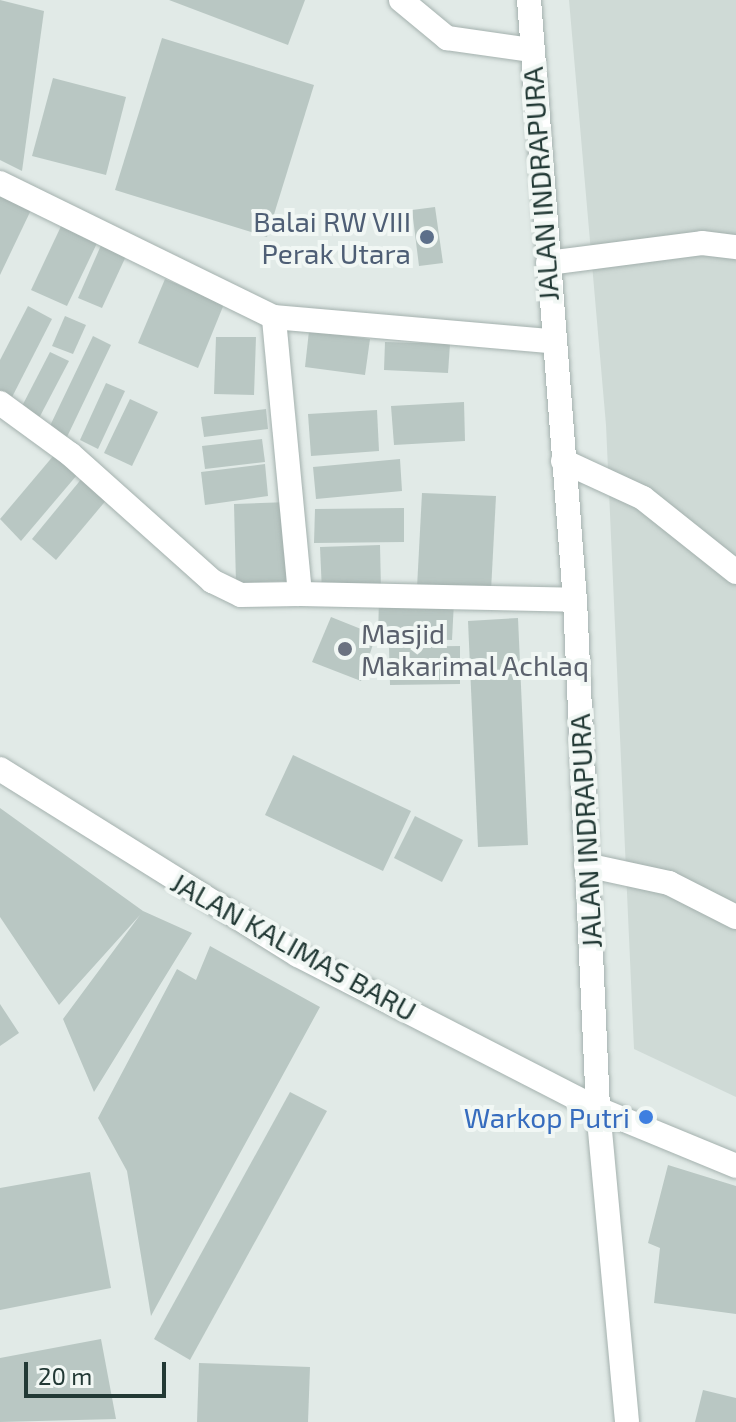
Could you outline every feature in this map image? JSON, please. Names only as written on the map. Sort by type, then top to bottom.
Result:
[{"type":"street","points":[[401,0],[447,38],[530,50]]},
{"type":"street","name":"JALAN INDRAPURA","points":[[529,0],[551,341],[575,600],[598,1109],[627,1422]]},
{"type":"street","points":[[0,183],[274,317],[551,341]]},
{"type":"street","points":[[548,263],[702,243],[736,247]]},
{"type":"street","points":[[274,317],[300,594]]},
{"type":"street","points":[[0,403],[70,454],[212,581],[241,595],[575,600]]},
{"type":"street","points":[[563,461],[643,498],[736,572]]},
{"type":"street","name":"JALAN KALIMAS BARU","points":[[0,769],[298,955],[598,1109],[736,1166]]},
{"type":"street","points":[[586,865],[669,883],[736,917]]},
{"type":"shaded area","points":[[569,0],[736,0],[736,1097],[634,1049],[606,425]]},
{"type":"building","points":[[0,0],[44,11],[22,171],[0,160]]},
{"type":"building","points":[[169,0],[305,0],[288,45]]},
{"type":"building","points":[[162,38],[314,85],[267,237],[115,190]]},
{"type":"building","points":[[53,78],[126,97],[106,175],[32,156]]},
{"type":"building","points":[[0,195],[31,210],[0,275]]},
{"type":"building","name":"Balai RW VIII Perak Utara","points":[[435,207],[443,263],[419,266],[412,210]]},
{"type":"building","points":[[63,222],[99,239],[67,306],[31,290]]},
{"type":"building","points":[[102,243],[127,254],[102,308],[78,298]]},
{"type":"building","points":[[165,279],[224,304],[198,368],[138,343]]},
{"type":"building","points":[[28,306],[52,319],[10,401],[0,396],[0,360]]},
{"type":"building","points":[[65,316],[86,325],[73,354],[52,346]]},
{"type":"building","points":[[309,331],[370,339],[365,375],[305,367]]},
{"type":"building","points":[[93,336],[111,345],[66,439],[48,430]]},
{"type":"building","points":[[216,337],[256,337],[254,395],[214,394]]},
{"type":"building","points":[[385,342],[450,344],[448,373],[384,370]]},
{"type":"building","points":[[50,352],[69,361],[38,420],[20,410]]},
{"type":"building","points":[[106,383],[125,391],[98,449],[80,440]]},
{"type":"building","points":[[130,399],[158,412],[132,466],[104,453]]},
{"type":"building","points":[[464,402],[465,441],[394,445],[391,406]]},
{"type":"building","points":[[266,409],[268,429],[204,437],[201,417]]},
{"type":"building","points":[[377,410],[379,451],[311,456],[308,414]]},
{"type":"building","points":[[262,439],[265,462],[205,469],[202,446]]},
{"type":"building","points":[[54,455],[77,475],[21,541],[0,519]]},
{"type":"building","points":[[400,459],[402,491],[316,499],[313,467]]},
{"type":"building","points":[[265,464],[268,496],[205,505],[201,472]]},
{"type":"building","points":[[83,477],[108,498],[56,560],[32,539]]},
{"type":"building","points":[[422,493],[496,496],[491,591],[417,588]]},
{"type":"building","points":[[289,502],[291,581],[236,583],[234,504]]},
{"type":"building","points":[[404,508],[404,542],[314,543],[315,509]]},
{"type":"building","points":[[380,545],[381,590],[322,592],[320,547]]},
{"type":"building","points":[[379,598],[454,601],[452,640],[378,638]]},
{"type":"building","name":"Masjid Makarimal Achlaq","points":[[331,617],[376,635],[361,681],[312,662]]},
{"type":"building","points":[[518,618],[528,845],[478,847],[468,621]]},
{"type":"building","points":[[460,646],[460,684],[390,685],[389,647]]},
{"type":"building","points":[[293,755],[411,811],[383,871],[265,815]]},
{"type":"building","points":[[0,808],[143,911],[192,933],[94,1092],[63,1019],[140,915],[59,1005],[0,917]]},
{"type":"building","points":[[415,816],[463,840],[442,882],[394,858]]},
{"type":"building","points":[[210,946],[320,1007],[151,1316],[127,1171],[98,1118],[177,969],[196,980]]},
{"type":"building","points":[[0,1004],[19,1033],[0,1046]]},
{"type":"building","points":[[290,1092],[327,1111],[190,1360],[154,1339]]},
{"type":"building","points":[[668,1165],[736,1186],[736,1314],[654,1303],[660,1248],[648,1243]]},
{"type":"building","points":[[90,1172],[111,1288],[0,1310],[0,1188]]},
{"type":"building","points":[[101,1339],[116,1419],[0,1422],[0,1358]]},
{"type":"building","points":[[199,1363],[310,1367],[308,1422],[197,1422]]},
{"type":"building","points":[[703,1390],[736,1398],[736,1422],[695,1422]]},
{"type":"place","name":"Balai RW VIII Perak Utara","points":[[427,237]]},
{"type":"place","name":"Masjid Makarimal Achlaq","points":[[345,649]]},
{"type":"place","name":"Warkop Putri","points":[[646,1117]]}]
